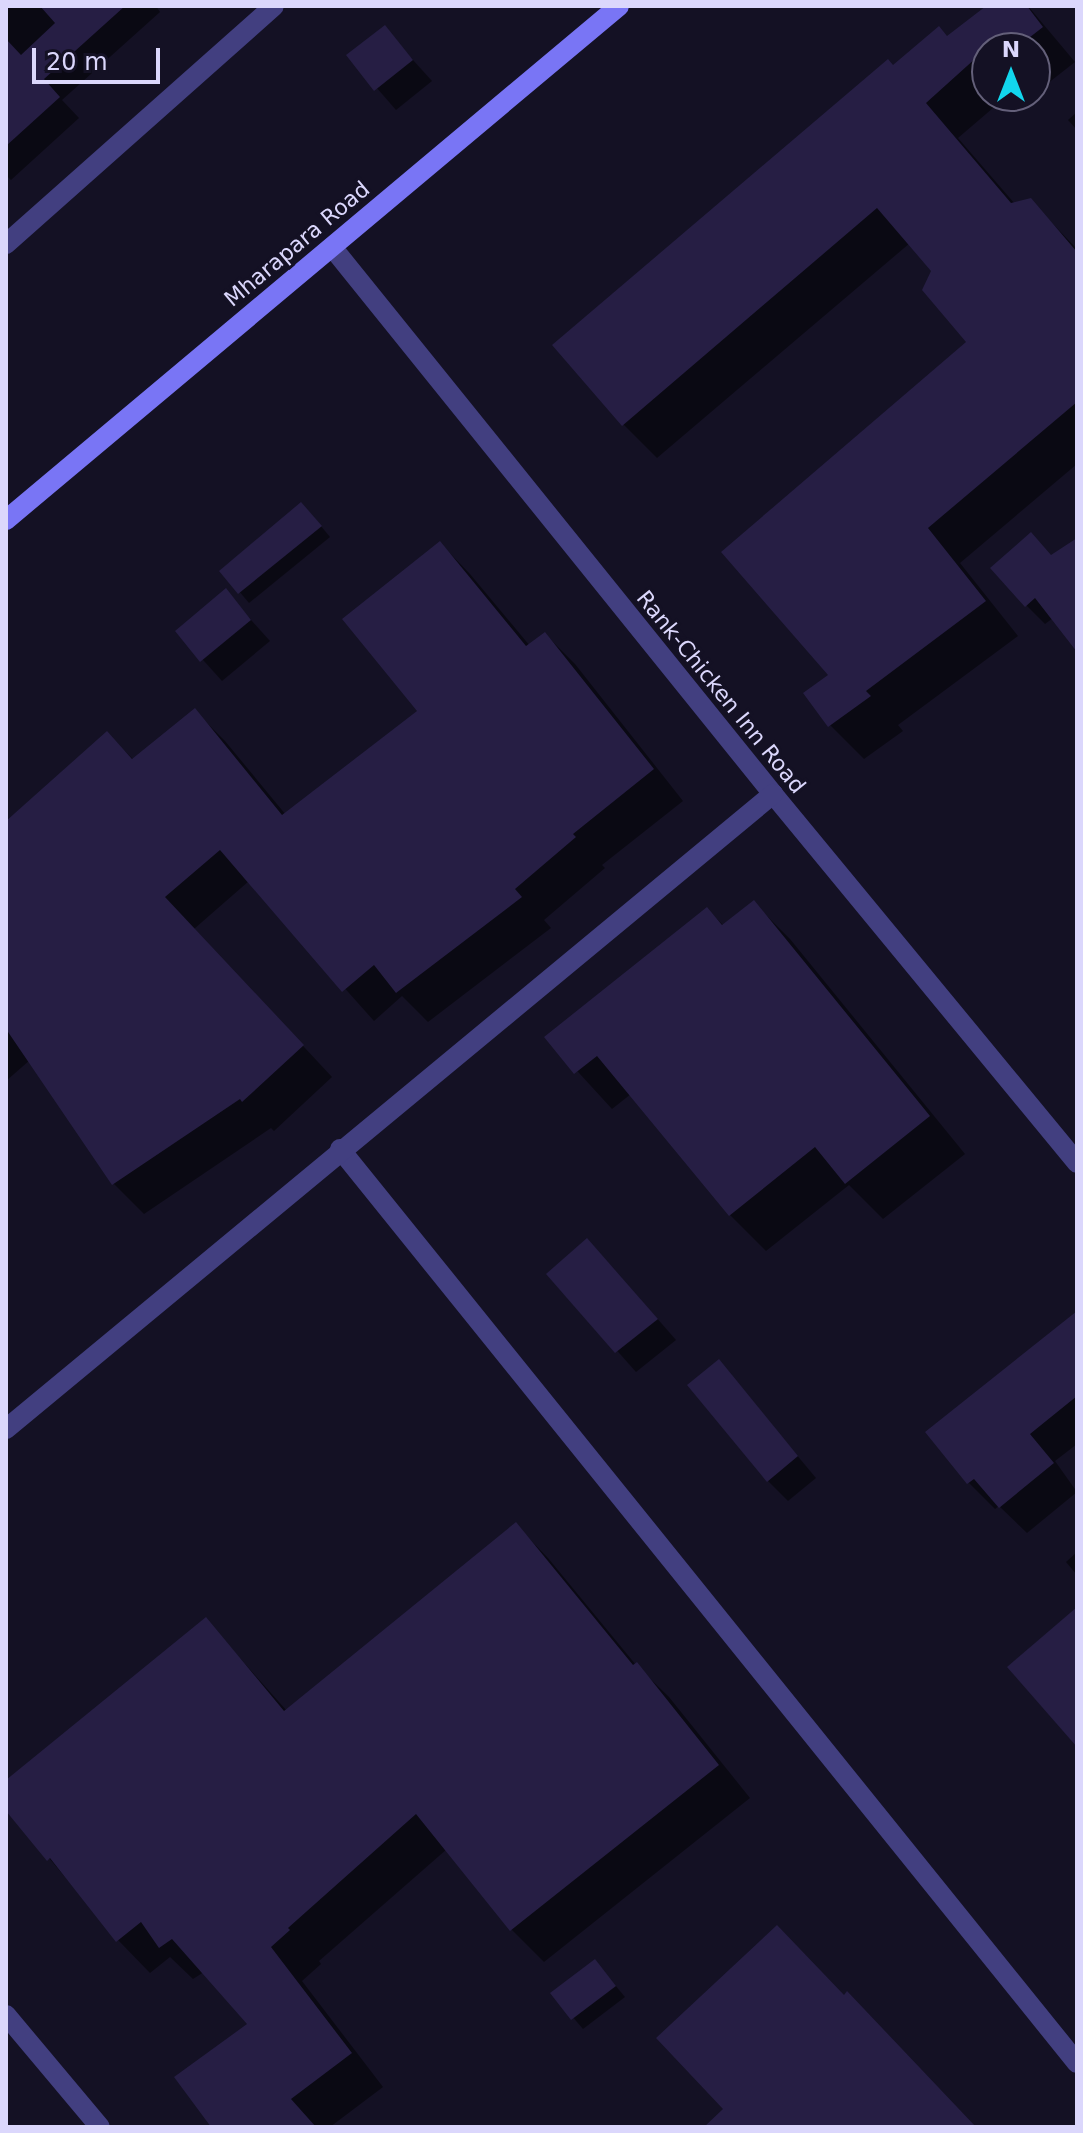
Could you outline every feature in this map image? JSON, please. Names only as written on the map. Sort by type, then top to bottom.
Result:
[{"type":"main road","name":"Mharapara Road","points":[[6,520],[619,6]]},
{"type":"street","points":[[6,244],[274,6]]},
{"type":"street","name":"Rank-Chicken Inn Road","points":[[332,247],[773,794],[1077,1163]]},
{"type":"street","points":[[6,1429],[340,1149],[773,794]]},
{"type":"street","points":[[340,1149],[1077,2063]]},
{"type":"street","points":[[6,2015],[100,2127]]},
{"type":"building","points":[[40,6],[125,6],[44,79],[60,97],[6,146],[6,39],[21,55],[55,23]]},
{"type":"building","points":[[986,6],[1027,6],[1043,27],[1037,32],[971,32],[971,62],[926,103],[1011,203],[1031,198],[1077,252],[1077,402],[928,528],[986,601],[866,691],[871,696],[828,727],[803,693],[828,675],[721,552],[966,342],[922,290],[931,271],[877,208],[622,426],[552,345],[888,59],[893,65],[939,26],[947,36]]},
{"type":"building","points":[[385,25],[413,60],[374,91],[346,55]]},
{"type":"building","points":[[301,502],[322,526],[238,594],[219,571]]},
{"type":"building","points":[[1031,532],[1051,555],[1077,538],[1077,652],[1035,598],[1025,607],[990,568]]},
{"type":"building","points":[[440,541],[526,646],[545,632],[654,769],[573,834],[576,837],[515,889],[522,897],[396,993],[374,965],[342,992],[220,850],[165,897],[304,1045],[242,1102],[240,1099],[112,1185],[6,1029],[6,821],[107,731],[132,759],[195,708],[282,815],[417,711],[342,619]]},
{"type":"building","points":[[226,588],[251,620],[200,662],[175,631]]},
{"type":"building","points":[[754,900],[930,1116],[845,1184],[815,1147],[729,1216],[597,1056],[574,1074],[544,1037],[707,907],[722,925]]},
{"type":"building","points":[[587,1238],[658,1319],[615,1353],[546,1274]]},
{"type":"building","points":[[1077,1311],[1077,1396],[1030,1434],[1054,1463],[999,1508],[974,1479],[967,1484],[925,1432]]},
{"type":"building","points":[[719,1359],[798,1456],[767,1482],[687,1385]]},
{"type":"building","points":[[516,1522],[633,1665],[637,1662],[719,1765],[510,1931],[416,1814],[288,1928],[290,1930],[271,1947],[352,2053],[291,2099],[316,2127],[211,2127],[174,2077],[247,2024],[172,1939],[159,1948],[141,1922],[116,1942],[50,1858],[47,1861],[6,1811],[6,1780],[206,1617],[284,1711]]},
{"type":"building","points":[[1077,1607],[1077,1747],[1007,1667]]},
{"type":"building","points":[[777,1925],[844,1995],[847,1991],[976,2127],[704,2127],[723,2109],[656,2038]]},
{"type":"building","points":[[595,1959],[616,1986],[571,2020],[550,1993]]}]
